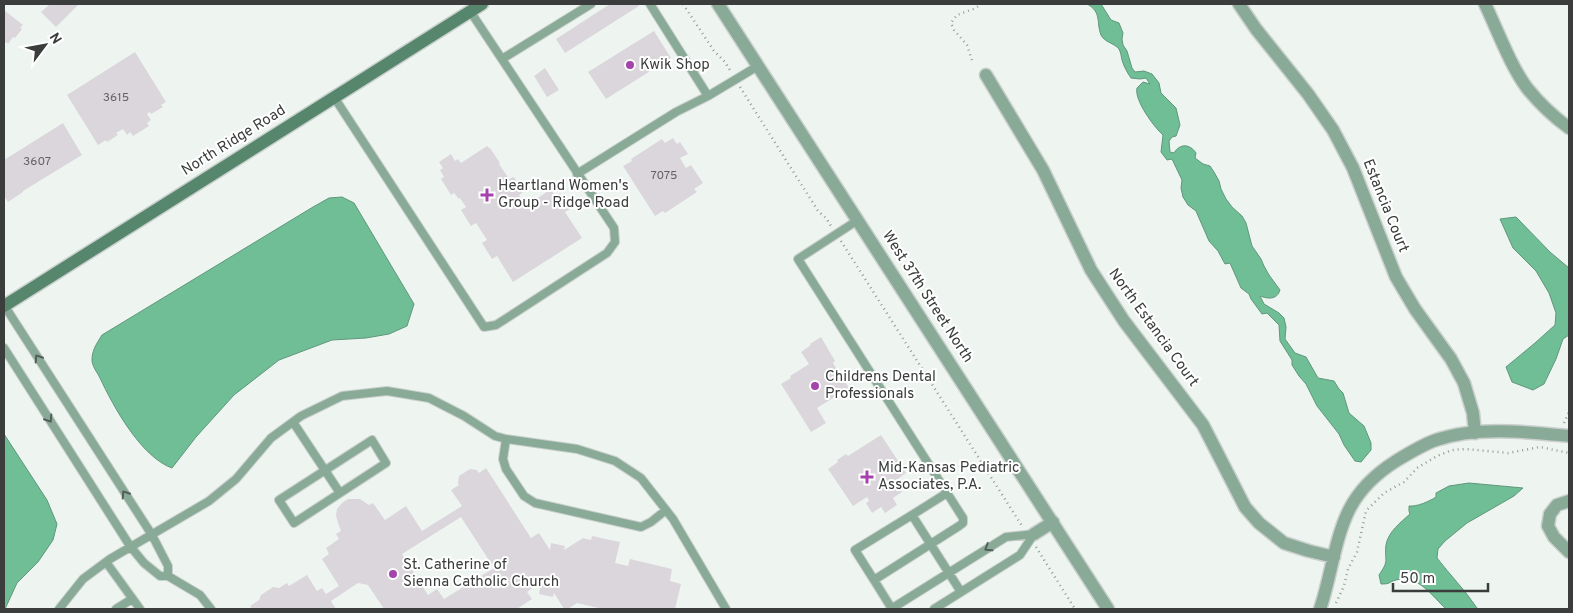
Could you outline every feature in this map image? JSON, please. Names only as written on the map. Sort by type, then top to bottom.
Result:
[{"type":"main road","name":"North Ridge Road","points":[[4,306],[482,4]]},
{"type":"street","name":"West 37th Street North","points":[[718,4],[1108,609]]},
{"type":"street","name":"Estancia Court","points":[[1239,4],[1333,130],[1353,168],[1396,277],[1415,309],[1451,359],[1464,383],[1474,413],[1475,433]]},
{"type":"street","points":[[1485,4],[1527,87],[1558,120],[1569,128]]},
{"type":"street","name":"North Estancia Court","points":[[986,75],[1043,170],[1091,270],[1124,320],[1203,425],[1245,507],[1259,523],[1284,543],[1334,557]]},
{"type":"street","points":[[1320,609],[1349,511],[1358,496],[1386,467],[1421,446],[1437,439],[1475,433],[1530,432],[1569,436]]},
{"type":"street","points":[[1569,501],[1556,505],[1550,514],[1548,526],[1554,538],[1569,552]]},
{"type":"street","points":[[1031,536],[1053,522]]},
{"type":"lane","points":[[502,59],[591,4]]},
{"type":"lane","points":[[650,4],[708,96]]},
{"type":"lane","points":[[334,97],[484,327],[496,325],[514,314],[607,253],[615,242],[614,228],[470,11]]},
{"type":"lane","points":[[578,174],[676,112],[708,96],[758,66]]},
{"type":"lane","points":[[858,220],[798,259],[947,492],[961,515],[963,523],[874,580]]},
{"type":"lane","points":[[4,306],[152,535],[168,566],[168,576]]},
{"type":"lane","points":[[4,348],[130,546],[144,563],[160,576],[168,576],[200,595],[210,609]]},
{"type":"lane","points":[[59,609],[83,579],[106,562],[130,546],[209,501],[236,479],[271,438],[301,416],[342,396],[387,391],[429,398],[464,416],[495,436],[506,440],[577,449],[615,461],[641,478],[666,510],[726,609]]},
{"type":"lane","points":[[293,422],[340,493]]},
{"type":"lane","points":[[372,440],[386,463],[340,493],[294,523],[279,500],[372,440]]},
{"type":"lane","points":[[506,440],[503,460],[506,469],[524,496],[535,503],[641,527],[666,510]]},
{"type":"lane","points":[[947,492],[855,550],[892,609],[1006,536],[1031,536]]},
{"type":"lane","points":[[912,514],[961,592]]},
{"type":"lane","points":[[934,609],[1020,555],[1031,536]]},
{"type":"lane","points":[[106,562],[140,609]]},
{"type":"lane","points":[[116,609],[132,599]]},
{"type":"path","points":[[683,4],[714,51],[725,62],[818,211],[826,218],[1031,536],[1075,609]]},
{"type":"path","points":[[972,60],[966,45],[951,23],[957,14],[976,8],[981,4]]},
{"type":"path","points":[[1334,609],[1344,586],[1348,569],[1357,552],[1366,511],[1384,493],[1404,482],[1417,468],[1437,456],[1459,449],[1490,450],[1508,453],[1540,447],[1569,453]]},
{"type":"shaded area","points":[[1087,4],[1101,4],[1111,20],[1119,23],[1123,33],[1123,45],[1127,51],[1132,68],[1135,72],[1144,71],[1152,74],[1159,83],[1161,93],[1176,108],[1180,125],[1176,136],[1172,137],[1169,141],[1170,152],[1174,153],[1182,146],[1188,146],[1194,150],[1196,153],[1195,158],[1203,164],[1210,166],[1219,181],[1226,199],[1242,216],[1246,223],[1252,246],[1280,290],[1277,296],[1272,298],[1260,296],[1264,304],[1284,318],[1286,327],[1285,339],[1295,353],[1306,357],[1318,378],[1334,381],[1343,393],[1349,413],[1364,426],[1371,443],[1371,450],[1361,462],[1355,461],[1339,434],[1317,406],[1306,384],[1292,365],[1292,360],[1280,341],[1279,325],[1267,313],[1262,314],[1249,294],[1241,288],[1230,263],[1225,264],[1218,251],[1209,241],[1196,211],[1188,205],[1183,197],[1182,180],[1172,159],[1167,160],[1161,152],[1163,135],[1150,120],[1139,99],[1137,88],[1143,82],[1150,84],[1146,78],[1131,78],[1119,49],[1102,37],[1097,14]]},
{"type":"shaded area","points":[[342,197],[354,203],[414,304],[407,326],[389,334],[366,338],[332,340],[279,360],[234,395],[196,437],[172,468],[161,462],[139,442],[129,429],[112,402],[94,367],[93,353],[102,335],[313,207],[329,198]]},
{"type":"shaded area","points":[[1516,217],[1550,252],[1569,268],[1569,335],[1563,339],[1544,384],[1533,390],[1512,382],[1506,367],[1555,325],[1556,313],[1549,293],[1536,271],[1513,248],[1500,219]]},
{"type":"shaded area","points":[[4,434],[47,500],[57,524],[53,540],[38,562],[17,583],[5,609],[4,609]]},
{"type":"shaded area","points":[[1469,483],[1523,488],[1514,496],[1467,523],[1438,549],[1437,558],[1477,608],[1446,609],[1424,587],[1411,580],[1396,580],[1387,584],[1381,584],[1379,575],[1386,563],[1387,540],[1395,528],[1410,514],[1409,506],[1419,505],[1436,497],[1436,493],[1449,486]]},
{"type":"building","points":[[50,4],[79,4],[56,27],[41,12]]},
{"type":"building","name":"Kwik Shop","points":[[610,4],[638,4],[639,6],[565,53],[556,39]]},
{"type":"building","points":[[4,10],[23,25],[15,38],[13,37],[8,44],[6,42],[4,45]]},
{"type":"building","name":"Kwik Shop","points":[[654,31],[671,58],[606,99],[588,72]]},
{"type":"building","points":[[135,52],[166,102],[161,105],[163,107],[151,114],[150,112],[147,114],[151,120],[147,123],[149,126],[133,136],[130,132],[127,135],[123,129],[116,133],[118,135],[98,145],[67,95]]},
{"type":"building","points":[[545,68],[559,90],[547,97],[534,76]]},
{"type":"building","points":[[63,123],[82,155],[8,202],[4,196],[4,160]]},
{"type":"building","points":[[673,138],[677,144],[680,142],[688,154],[680,158],[686,168],[691,165],[703,183],[694,189],[697,192],[665,213],[663,211],[655,216],[623,166],[662,139],[665,143]]},
{"type":"building","points":[[487,146],[509,179],[514,177],[523,192],[519,195],[526,206],[551,189],[555,196],[560,193],[570,209],[565,212],[582,238],[513,282],[497,256],[492,259],[482,243],[487,240],[476,223],[471,226],[461,210],[466,207],[460,198],[454,193],[451,195],[441,179],[444,177],[440,170],[443,168],[439,162],[451,154],[455,161],[458,159],[461,163]]},
{"type":"building","name":"Childrens Dental Professionals","points":[[821,337],[835,361],[833,363],[849,388],[817,408],[826,423],[811,432],[781,384],[809,364],[801,352]]},
{"type":"building","name":"Mid-Kansas Pediatric Associates, P.A.","points":[[881,435],[906,473],[895,481],[902,492],[893,498],[897,505],[885,513],[881,507],[872,513],[866,503],[869,501],[867,497],[853,506],[828,469],[846,454],[848,456]]},
{"type":"building","points":[[486,468],[531,538],[539,533],[550,550],[551,543],[565,546],[564,550],[583,538],[591,540],[592,536],[620,542],[615,563],[628,566],[630,559],[672,569],[670,581],[681,584],[675,609],[603,609],[577,603],[568,609],[564,609],[554,593],[553,597],[539,594],[541,582],[527,592],[532,599],[517,609],[384,609],[368,585],[358,583],[331,601],[336,609],[252,609],[250,606],[273,587],[279,588],[287,583],[289,586],[307,575],[317,591],[322,588],[326,594],[339,586],[322,559],[329,554],[326,548],[339,539],[336,534],[341,531],[336,515],[337,509],[348,499],[360,499],[369,505],[373,503],[385,520],[406,506],[422,531],[462,506],[451,490],[459,485],[459,476],[470,469],[477,470],[479,473]],"holes":[[[461,517],[494,568],[444,599],[437,589],[428,595],[402,554]]]},
{"type":"place","name":"Kwik Shop","points":[[630,65]]},
{"type":"place","name":"Heartland Women's Group - Ridge Road","points":[[487,195]]},
{"type":"place","name":"Childrens Dental Professionals","points":[[815,386]]},
{"type":"place","name":"Mid-Kansas Pediatric Associates, P.A.","points":[[867,477]]},
{"type":"place","name":"St. Catherine of Sienna Catholic Church","points":[[393,574]]}]
